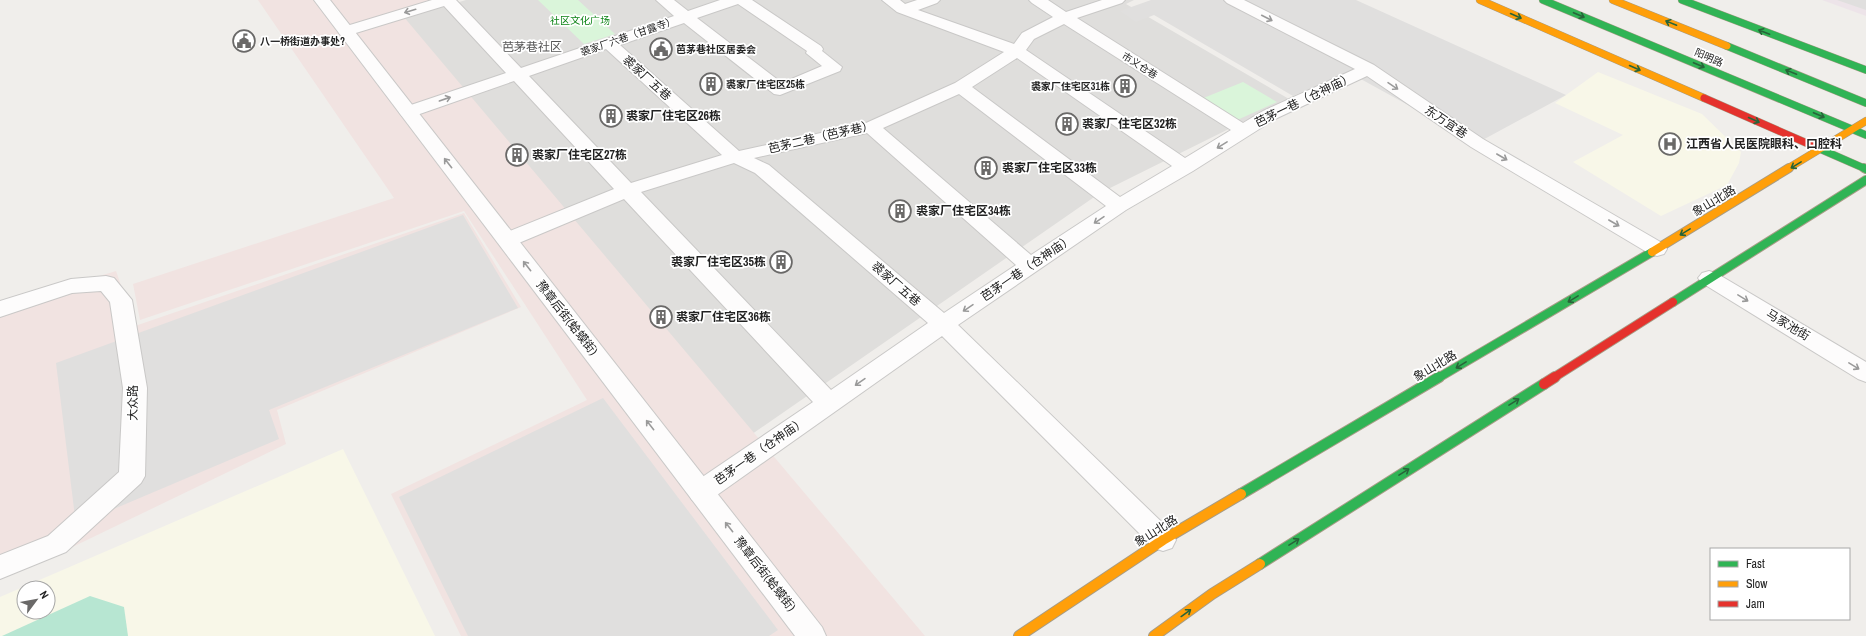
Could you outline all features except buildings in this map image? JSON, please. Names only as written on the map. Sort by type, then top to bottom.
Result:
[{"type":"main road","points":[[1480,0],[1866,169]]},
{"type":"main road","name":"阳明路","points":[[1543,0],[1866,135]]},
{"type":"main road","name":"阳明路","points":[[1613,0],[1866,103]]},
{"type":"main road","points":[[1682,0],[1866,70]]},
{"type":"main road","name":"象山北路","points":[[1019,636],[1163,540],[1657,249],[1866,121]]},
{"type":"main road","points":[[1154,636],[1212,594],[1866,180]]},
{"type":"street","name":"豫章后街(蛤蟆街)","points":[[322,0],[812,636]]},
{"type":"street","points":[[346,31],[448,0],[829,403]]},
{"type":"street","points":[[664,0],[780,90],[834,67],[815,51],[742,0]]},
{"type":"street","name":"裘家厂六巷（甘露寺）","points":[[408,112],[735,0]]},
{"type":"street","points":[[890,0],[904,9],[1018,52],[1186,167]]},
{"type":"street","points":[[904,9],[932,0]]},
{"type":"street","name":"市义仓巷","points":[[1037,0],[1244,131]]},
{"type":"street","name":"芭茅二巷（芭茅巷）","points":[[507,240],[628,190],[735,157],[871,127],[961,87],[1018,52],[1028,36],[1065,17],[1117,0]]},
{"type":"street","name":"东万宜巷","points":[[1232,0],[1368,69],[1477,143],[1657,249]]},
{"type":"street","name":"裘家厂五巷","points":[[612,46],[735,157],[762,170],[943,324],[1163,540]]},
{"type":"street","name":"芭茅一巷（仓神庙）","points":[[701,492],[943,324],[1119,206],[1186,167],[1269,115],[1368,69]]},
{"type":"street","points":[[961,87],[1119,206]]},
{"type":"street","points":[[871,127],[1030,266]]},
{"type":"street","name":"马家池街","points":[[1710,278],[1866,373]]},
{"type":"street","name":"大众路","points":[[0,309],[71,286],[106,283],[121,300],[134,388],[132,476],[57,544],[0,567]]},
{"type":"shaded area","points":[[258,0],[432,0],[398,10],[925,636],[461,636],[391,494],[587,400],[464,211],[140,320],[133,284],[394,198]]},
{"type":"shaded area","points":[[466,0],[1134,0],[1126,4],[1289,99],[1100,193],[719,457],[369,29]]},
{"type":"shaded area","points":[[1151,0],[1356,0],[1566,95],[1477,143],[1348,72],[1293,96],[1154,15],[1136,22],[1120,11]]},
{"type":"shaded area","points":[[1822,0],[1866,0],[1866,16]]},
{"type":"shaded area","points":[[1837,0],[1866,0],[1866,10]]},
{"type":"shaded area","name":"江西省人民医院眼科、口腔科","points":[[1598,72],[1702,114],[1741,152],[1739,163],[1727,185],[1661,216],[1573,162],[1623,135],[1555,103]]},
{"type":"shaded area","points":[[464,213],[521,307],[277,410],[286,444],[60,553],[0,578],[0,306],[116,271],[135,326]]},
{"type":"shaded area","points":[[463,215],[518,308],[269,410],[279,439],[76,525],[56,363]]},
{"type":"shaded area","points":[[603,398],[778,630],[769,636],[468,636],[399,497]]},
{"type":"shaded area","points":[[343,449],[435,636],[0,636],[0,597],[16,590],[16,620],[56,620],[56,580],[39,580]]},
{"type":"green space","name":"社区文化广场","points":[[538,0],[578,0],[615,34],[584,44]]},
{"type":"green space","points":[[1243,82],[1277,102],[1235,121],[1201,99]]},
{"type":"green space","points":[[90,596],[124,607],[128,636],[2,636],[37,620],[56,620],[56,611]]},
{"type":"traffic: fast","points":[[1543,0],[1866,135]]},
{"type":"traffic: fast","points":[[1682,0],[1866,70]]},
{"type":"traffic: fast","points":[[1727,46],[1866,103]]},
{"type":"traffic: fast","points":[[1811,145],[1866,169]]},
{"type":"traffic: fast","points":[[1673,302],[1866,180]]},
{"type":"traffic: fast","points":[[1241,494],[1652,252]]},
{"type":"traffic: fast","points":[[1260,564],[1544,384]]},
{"type":"traffic: slow","points":[[1480,0],[1704,98]]},
{"type":"traffic: slow","points":[[1613,0],[1727,46]]},
{"type":"traffic: slow","points":[[1652,252],[1866,121]]},
{"type":"traffic: slow","points":[[1019,636],[1163,540],[1241,494]]},
{"type":"traffic: slow","points":[[1154,636],[1212,594],[1260,564]]},
{"type":"traffic: jam","points":[[1704,98],[1811,145]]},
{"type":"traffic: jam","points":[[1544,384],[1673,302]]},
{"type":"place","name":"八一桥街道办事处?","points":[[244,41]]},
{"type":"place","name":"芭茅巷社区居委会","points":[[661,49]]},
{"type":"place","name":"裘家厂住宅区25栋","points":[[711,84]]},
{"type":"place","name":"裘家厂住宅区31栋","points":[[1125,86]]},
{"type":"place","name":"裘家厂住宅区26栋","points":[[611,116]]},
{"type":"place","name":"裘家厂住宅区32栋","points":[[1067,124]]},
{"type":"place","name":"江西省人民医院眼科、口腔科","points":[[1670,144]]},
{"type":"place","name":"裘家厂住宅区27栋","points":[[517,155]]},
{"type":"place","name":"裘家厂住宅区33栋","points":[[986,168]]},
{"type":"place","name":"裘家厂住宅区34栋","points":[[900,211]]},
{"type":"place","name":"裘家厂住宅区35栋","points":[[781,262]]},
{"type":"place","name":"裘家厂住宅区36栋","points":[[661,317]]},
{"type":"district","name":"芭茅巷社区","points":[[532,47]]}]
